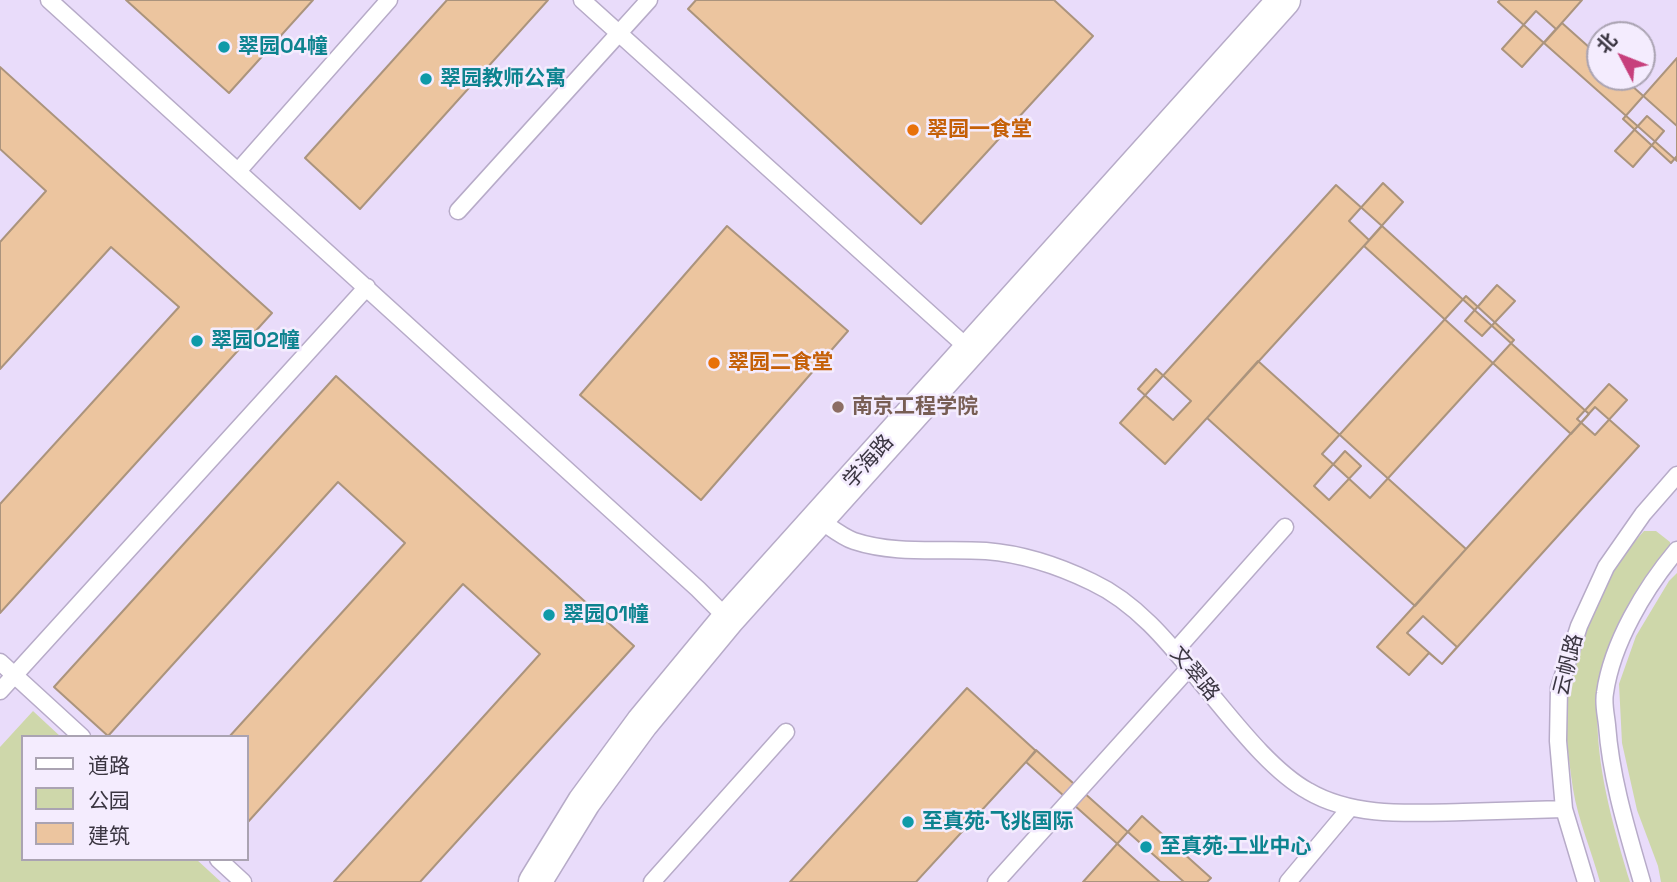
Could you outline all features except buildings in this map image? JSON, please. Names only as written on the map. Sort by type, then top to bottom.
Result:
[{"type":"street","name":"学海路","points":[[535,882],[584,802],[642,723],[727,619],[1284,0]]},
{"type":"lane","points":[[49,0],[688,579],[727,619]]},
{"type":"lane","points":[[239,170],[389,0]]},
{"type":"lane","points":[[582,0],[970,349]]},
{"type":"lane","points":[[458,211],[649,0]]},
{"type":"lane","points":[[0,691],[367,287]]},
{"type":"lane","name":"云帆路","points":[[1586,882],[1564,809],[1558,741],[1559,688],[1579,626],[1606,568],[1643,514],[1677,475]]},
{"type":"lane","name":"文翠路","points":[[818,519],[853,541],[882,547],[987,551],[1037,559],[1094,582],[1125,601],[1175,651],[1241,729],[1281,771],[1308,792],[1350,808],[1404,814],[1564,809]]},
{"type":"lane","points":[[1175,651],[1285,527]]},
{"type":"lane","name":"云帆路","points":[[1642,882],[1619,801],[1608,740],[1604,694],[1619,646],[1637,606],[1677,550]]},
{"type":"lane","points":[[0,662],[80,735]]},
{"type":"lane","points":[[996,882],[1189,667]]},
{"type":"lane","points":[[652,882],[786,732]]},
{"type":"lane","points":[[1289,882],[1350,808]]},
{"type":"lane","points":[[220,861],[243,882]]},
{"type":"green space","points":[[1644,531],[1656,531],[1670,542],[1671,551],[1636,596],[1618,625],[1606,655],[1599,687],[1597,720],[1605,786],[1630,882],[1600,882],[1573,789],[1566,720],[1568,695],[1572,669],[1588,618],[1613,571]]},
{"type":"green space","points":[[1677,573],[1677,882],[1661,882],[1658,866],[1637,810],[1622,743],[1619,684],[1636,636],[1669,581]]},
{"type":"green space","points":[[33,711],[59,735],[21,735],[21,861],[198,861],[221,882],[0,882],[0,747]]},
{"type":"place","name":"翠园04幢","points":[[224,47]]},
{"type":"place","name":"翠园教师公寓","points":[[426,79]]},
{"type":"place","name":"翠园一食堂","points":[[913,130]]},
{"type":"place","name":"翠园02幢","points":[[197,341]]},
{"type":"place","name":"翠园二食堂","points":[[714,363]]},
{"type":"place","name":"南京工程学院","points":[[838,407]]},
{"type":"place","name":"翠园01幢","points":[[549,615]]},
{"type":"place","name":"至真苑·飞兆国际","points":[[908,822]]},
{"type":"place","name":"至真苑·工业中心","points":[[1146,847]]}]
